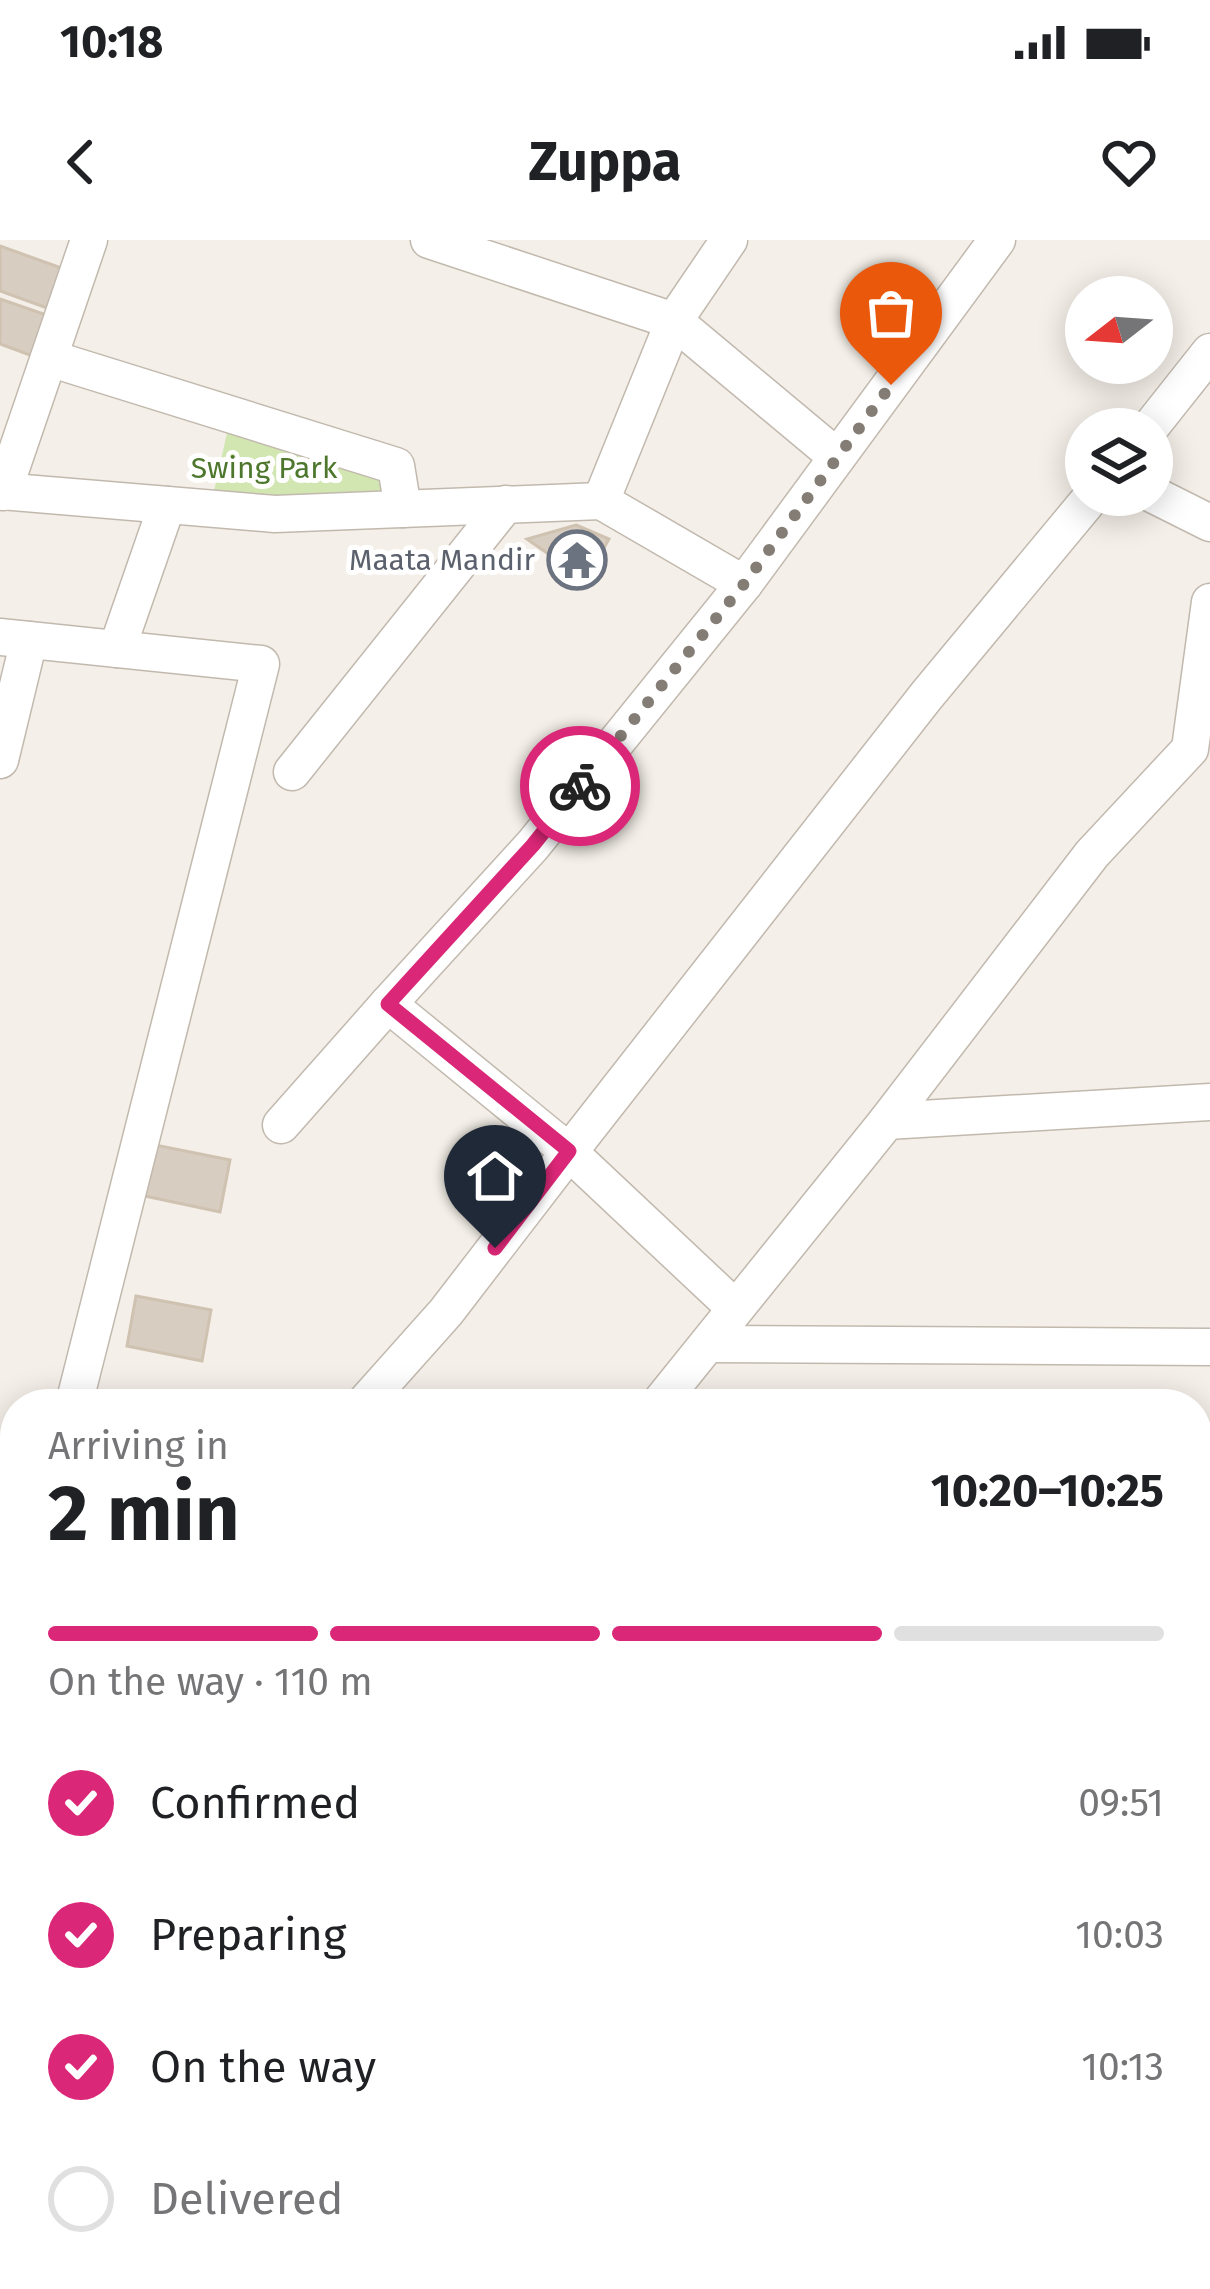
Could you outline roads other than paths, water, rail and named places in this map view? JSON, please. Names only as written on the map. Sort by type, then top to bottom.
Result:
[{"type":"street","points":[[89,240],[1,492],[275,514],[601,501],[744,584]]},
{"type":"street","points":[[429,240],[674,321],[838,457]]},
{"type":"street","points":[[601,501],[674,321],[729,240]]},
{"type":"street","points":[[281,1125],[533,845],[744,584],[997,240]]},
{"type":"street","points":[[1166,408],[1210,352]]},
{"type":"street","points":[[49,358],[396,466],[403,508]]},
{"type":"street","points":[[292,772],[506,504]]},
{"type":"street","points":[[1173,504],[1210,523]]},
{"type":"street","points":[[117,649],[167,505]]},
{"type":"street","points":[[377,1389],[446,1312],[927,695],[1076,516]]},
{"type":"street","points":[[672,1389],[887,1121],[1092,854],[1190,749],[1210,602]]},
{"type":"street","points":[[0,760],[15,638],[261,664],[78,1389]]},
{"type":"street","points":[[1168,775],[1210,772]]},
{"type":"street","points":[[388,1004],[569,1151],[735,1308]]},
{"type":"street","points":[[887,1121],[1210,1102]]},
{"type":"street","points":[[710,1344],[1210,1347]]},
{"type":"place","name":"Maata Mandir","points":[[577,560]]},
{"type":"park label","name":"Swing Park","points":[[264,468]]}]
